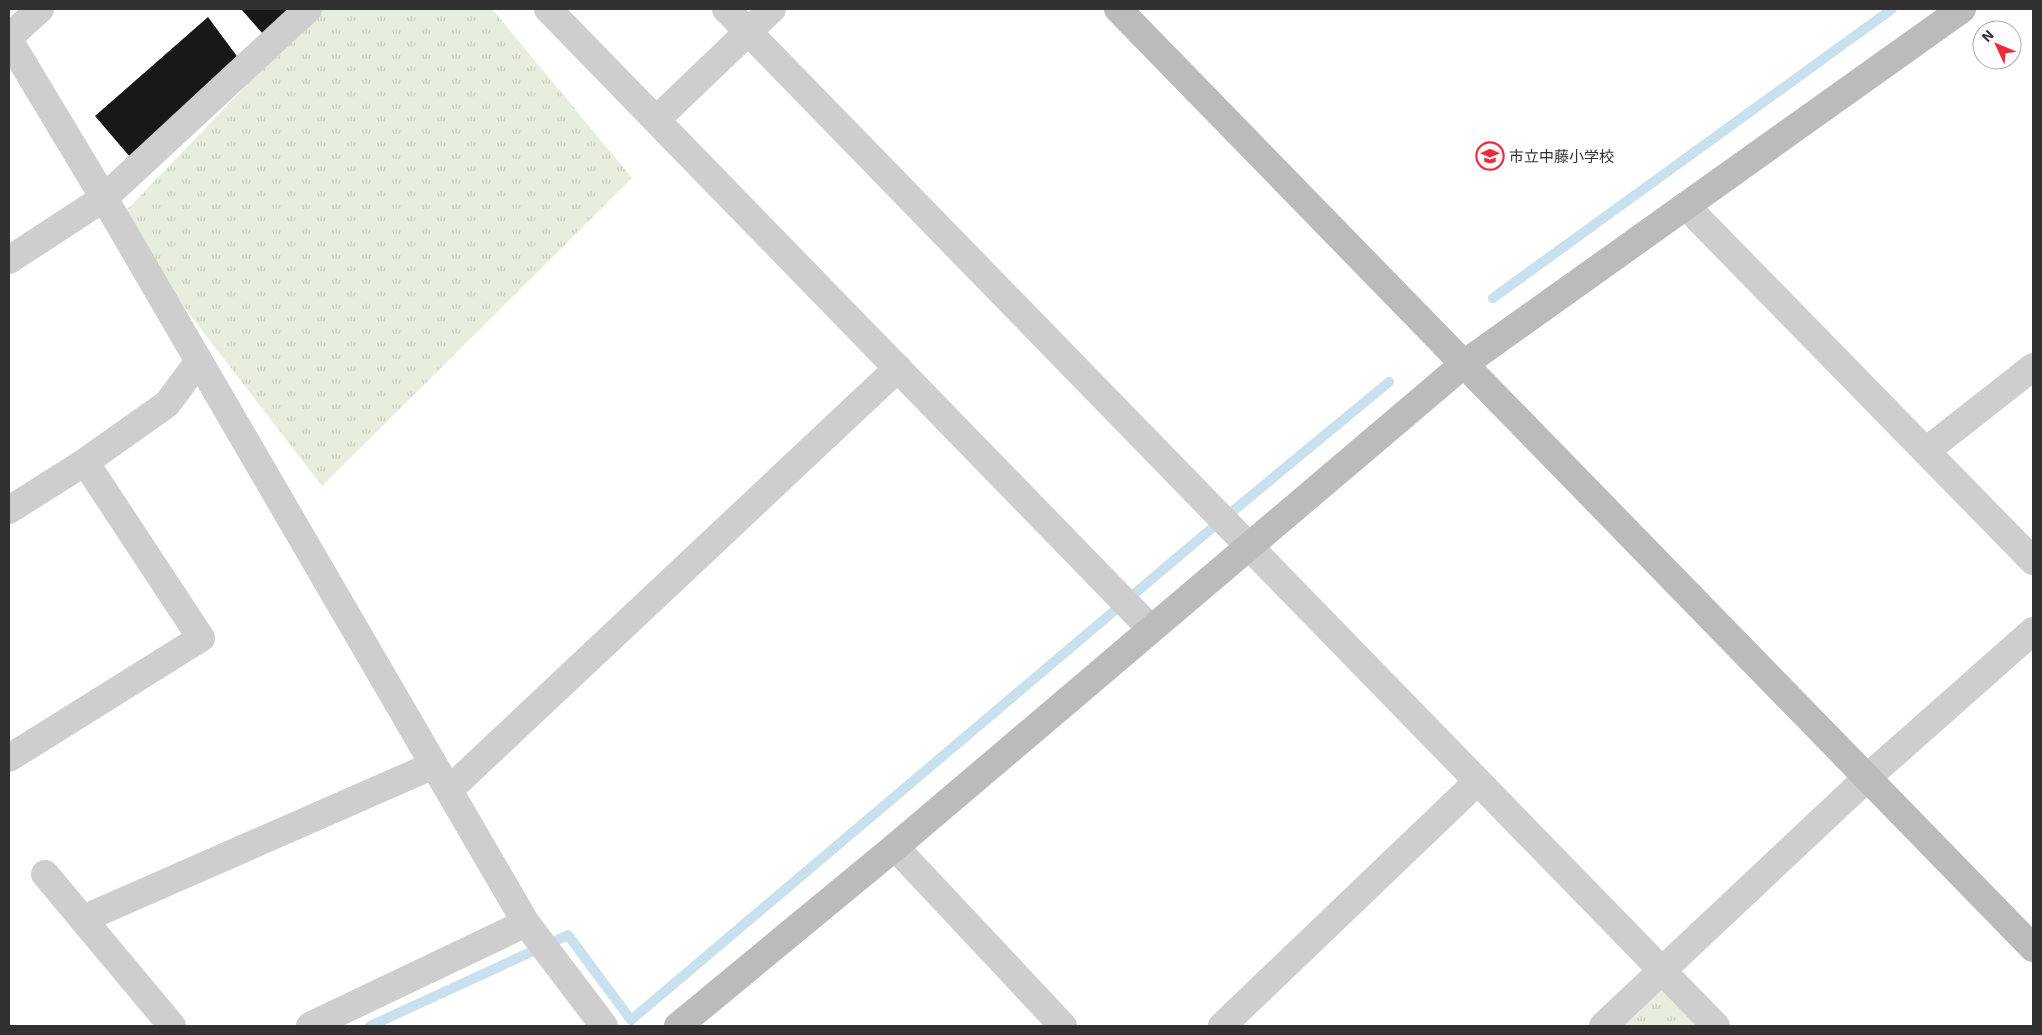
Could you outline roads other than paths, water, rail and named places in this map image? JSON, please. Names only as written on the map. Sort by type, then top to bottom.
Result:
[{"type":"street","points":[[40,9],[9,39],[104,198],[526,923],[604,1026]]},
{"type":"street","points":[[9,260],[104,198],[308,9]]},
{"type":"street","points":[[548,9],[1152,629]]},
{"type":"street","points":[[726,9],[1716,1026]]},
{"type":"street","points":[[656,120],[772,9]]},
{"type":"street","points":[[1118,9],[2033,948]]},
{"type":"street","points":[[678,1026],[895,847],[1464,364],[1962,9]]},
{"type":"street","points":[[1686,206],[2033,561]]},
{"type":"street","points":[[9,510],[85,462],[167,404],[199,362]]},
{"type":"street","points":[[1926,451],[2033,367]]},
{"type":"street","points":[[449,790],[898,368]]},
{"type":"street","points":[[9,758],[201,638],[85,462]]},
{"type":"street","points":[[1603,1026],[1868,777],[2033,631]]},
{"type":"street","points":[[83,920],[434,765]]},
{"type":"street","points":[[1222,1026],[1477,782]]},
{"type":"street","points":[[895,847],[1063,1026]]},
{"type":"street","points":[[45,874],[172,1026]]},
{"type":"street","points":[[310,1026],[526,923]]},
{"type":"waterway","points":[[1493,298],[1892,9]]},
{"type":"waterway","points":[[370,1026],[568,935],[631,1020],[1205,534],[1389,382]]},
{"type":"place","name":"市立中藤小学校","points":[[1490,156]]}]
